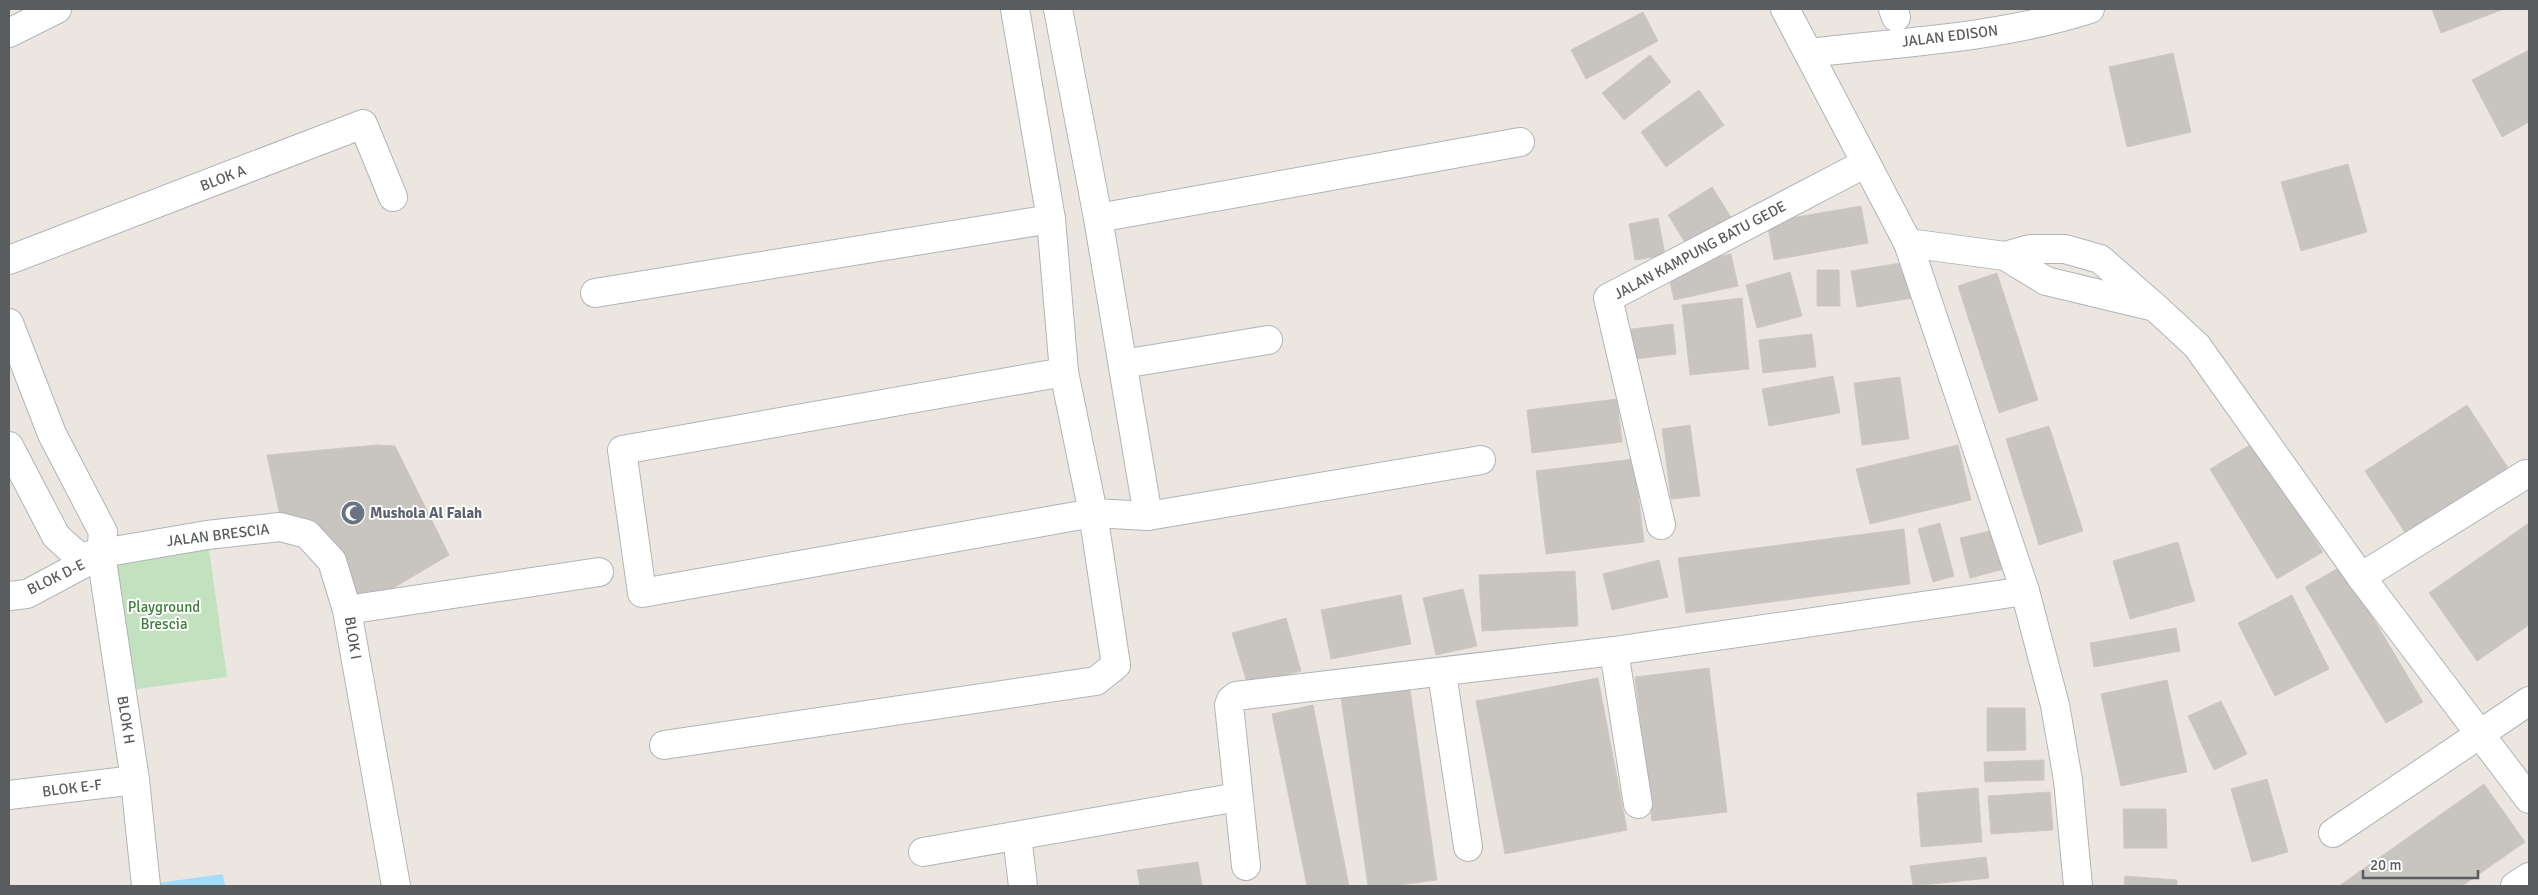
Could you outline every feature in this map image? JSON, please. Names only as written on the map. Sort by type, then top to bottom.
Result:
[{"type":"street","points":[[9,33],[57,9]]},
{"type":"street","points":[[664,745],[1096,681],[1116,665],[1094,514],[1064,372],[1051,219],[1015,9]]},
{"type":"street","points":[[1058,9],[1098,218],[1148,516]]},
{"type":"street","points":[[1785,9],[1908,243],[2025,591],[2057,714],[2068,780],[2078,886]]},
{"type":"street","name":"JALAN EDISON","points":[[1809,53],[1988,32],[2031,24],[2090,9]]},
{"type":"street","name":"BLOK A","points":[[9,260],[363,124],[392,197]]},
{"type":"street","points":[[1098,218],[1520,142]]},
{"type":"street","name":"JALAN KAMPUNG BATU GEDE","points":[[1661,526],[1608,298],[1866,162]]},
{"type":"street","points":[[595,293],[1051,219]]},
{"type":"street","points":[[1908,243],[2005,256],[2030,249],[2065,250],[2100,259],[2156,308],[2197,346],[2360,577],[2529,799]]},
{"type":"street","points":[[9,324],[52,434],[103,532],[101,554]]},
{"type":"street","points":[[1123,364],[1268,340]]},
{"type":"street","points":[[1064,372],[622,450],[642,593],[1094,514],[1148,516],[1481,460]]},
{"type":"street","name":"JALAN BRESCIA","points":[[9,446],[56,536],[79,557],[157,542],[250,529],[280,527],[307,534],[332,561],[347,610]]},
{"type":"street","points":[[2360,577],[2526,474]]},
{"type":"street","name":"BLOK D-E","points":[[9,596],[27,594],[101,554]]},
{"type":"street","name":"BLOK H","points":[[101,554],[135,780],[146,886]]},
{"type":"street","name":"BLOK I","points":[[396,886],[347,610],[599,572]]},
{"type":"street","points":[[1246,866],[1229,705],[1236,696],[1442,673],[1614,651],[2025,591]]},
{"type":"street","points":[[1614,651],[1638,804]]},
{"type":"street","points":[[1442,673],[1468,847]]},
{"type":"street","points":[[2333,833],[2529,701]]},
{"type":"street","name":"BLOK E-F","points":[[9,795],[135,780]]},
{"type":"street","points":[[923,852],[1238,798]]},
{"type":"street","points":[[1017,836],[1023,886]]},
{"type":"street","points":[[2515,886],[2529,876]]},
{"type":"green space","name":"Playground Brescia","points":[[207,535],[227,677],[122,691],[101,554]]},
{"type":"water","points":[[223,874],[225,886],[151,886],[151,884]]},
{"type":"building","points":[[2432,9],[2504,9],[2441,33]]},
{"type":"building","points":[[1643,12],[1658,41],[1586,79],[1571,50]]},
{"type":"building","points":[[2529,50],[2529,122],[2502,137],[2472,80]]},
{"type":"building","points":[[2173,53],[2191,132],[2127,147],[2109,67]]},
{"type":"building","points":[[1650,55],[1671,82],[1624,120],[1602,93]]},
{"type":"building","points":[[1699,90],[1724,125],[1666,167],[1641,132]]},
{"type":"building","points":[[2348,164],[2367,232],[2301,251],[2281,182]]},
{"type":"building","points":[[1712,187],[1732,219],[1688,247],[1668,215]]},
{"type":"building","points":[[1861,206],[1868,243],[1774,260],[1767,222]]},
{"type":"building","points":[[1658,218],[1665,255],[1635,260],[1629,224]]},
{"type":"building","points":[[1731,254],[1738,286],[1674,300],[1667,268]]},
{"type":"building","points":[[1907,262],[1913,298],[1857,307],[1851,271]]},
{"type":"building","points":[[1817,270],[1839,270],[1840,306],[1817,306]]},
{"type":"building","points":[[1790,272],[1802,316],[1757,328],[1746,285]]},
{"type":"building","points":[[1997,273],[2038,400],[1999,413],[1958,286]]},
{"type":"building","points":[[1742,298],[1749,369],[1690,375],[1682,305]]},
{"type":"building","points":[[1673,324],[1676,354],[1628,360],[1624,330]]},
{"type":"building","points":[[1812,334],[1816,367],[1763,373],[1759,340]]},
{"type":"building","points":[[1833,376],[1840,413],[1769,426],[1762,389]]},
{"type":"building","points":[[1900,377],[1909,439],[1862,445],[1854,383]]},
{"type":"building","points":[[1617,399],[1622,442],[1532,453],[1527,410]]},
{"type":"building","points":[[2467,405],[2508,468],[2406,534],[2365,471]]},
{"type":"building","points":[[1690,425],[1700,496],[1671,499],[1662,429]]},
{"type":"building","points":[[2049,426],[2083,531],[2039,545],[2006,439]]},
{"type":"building","points":[[2255,442],[2323,552],[2277,579],[2210,469]]},
{"type":"building","name":"Mushola Al Falah","points":[[377,445],[395,446],[449,555],[390,590],[345,597],[308,533],[282,526],[267,455]]},
{"type":"building","points":[[1958,445],[1971,500],[1870,524],[1856,469]]},
{"type":"building","points":[[1634,459],[1644,542],[1546,554],[1536,471]]},
{"type":"building","points":[[1940,523],[1954,576],[1933,582],[1918,529]]},
{"type":"building","points":[[2529,523],[2529,625],[2477,661],[2429,593]]},
{"type":"building","points":[[1904,529],[1910,584],[1686,613],[1678,558]]},
{"type":"building","points":[[1998,529],[2008,568],[1970,578],[1960,538]]},
{"type":"building","points":[[2178,542],[2195,601],[2130,619],[2113,561]]},
{"type":"building","points":[[1659,560],[1668,597],[1612,610],[1603,574]]},
{"type":"building","points":[[2342,566],[2423,702],[2386,723],[2305,587]]},
{"type":"building","points":[[1575,571],[1578,626],[1482,631],[1479,575]]},
{"type":"building","points":[[1463,589],[1477,646],[1436,655],[1423,598]]},
{"type":"building","points":[[1401,595],[1411,644],[1331,659],[1321,610]]},
{"type":"building","points":[[2292,595],[2329,669],[2275,696],[2238,623]]},
{"type":"building","points":[[1286,618],[1301,671],[1248,686],[1232,633]]},
{"type":"building","points":[[2176,628],[2180,651],[2094,667],[2090,643]]},
{"type":"building","points":[[1709,668],[1727,812],[1652,821],[1635,677]]},
{"type":"building","points":[[1598,678],[1627,830],[1505,854],[1476,701]]},
{"type":"building","points":[[2167,680],[2187,772],[2121,786],[2101,694]]},
{"type":"building","points":[[1410,689],[1437,880],[1392,886],[1368,886],[1341,698]]},
{"type":"building","points":[[2221,701],[2247,754],[2214,770],[2188,716]]},
{"type":"building","points":[[1313,705],[1349,886],[1307,886],[1272,714]]},
{"type":"building","points":[[1987,708],[2025,708],[2026,750],[1987,751]]},
{"type":"building","points":[[2044,760],[2044,780],[1985,782],[1984,762]]},
{"type":"building","points":[[2267,779],[2288,852],[2252,862],[2231,789]]},
{"type":"building","points":[[2484,784],[2525,842],[2462,886],[2339,886]]},
{"type":"building","points":[[1978,788],[1982,842],[1921,847],[1917,793]]},
{"type":"building","points":[[2050,792],[2053,830],[1991,834],[1988,796]]},
{"type":"building","points":[[2123,809],[2166,809],[2167,848],[2124,848]]},
{"type":"building","points":[[1986,857],[1989,878],[1913,886],[1910,866]]},
{"type":"building","points":[[1198,862],[1202,886],[1140,886],[1137,870]]},
{"type":"building","points":[[2125,876],[2177,880],[2177,886],[2124,886]]},
{"type":"place","name":"Mushola Al Falah","points":[[353,513]]}]
